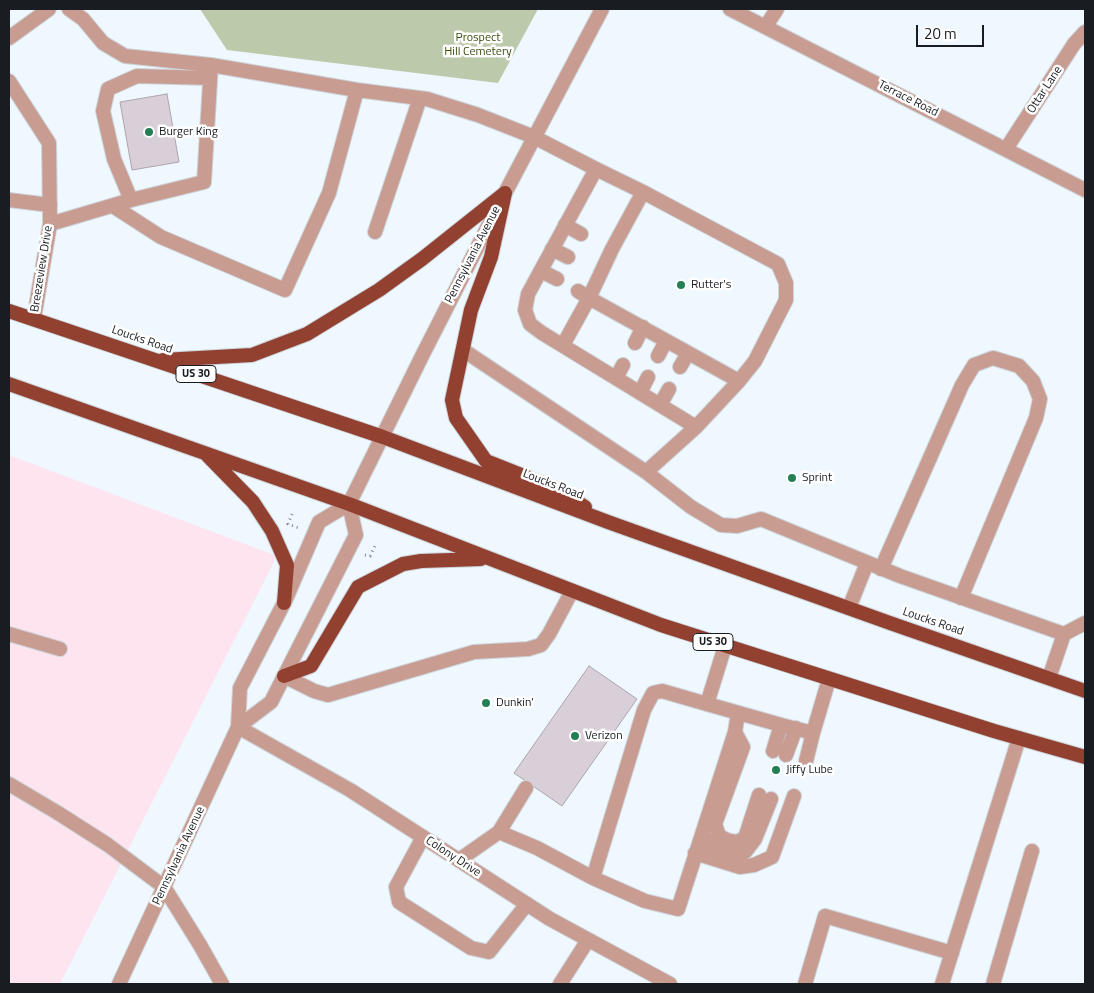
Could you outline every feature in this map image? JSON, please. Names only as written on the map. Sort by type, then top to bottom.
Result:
[{"type":"highway","points":[[505,192],[491,257],[471,310],[452,400],[456,418],[486,461],[559,490],[608,522]]},
{"type":"highway","points":[[154,360],[252,355],[307,334],[379,290],[415,264],[505,192]]},
{"type":"highway","name":"Loucks Road","points":[[9,311],[383,438],[608,522],[1085,691]]},
{"type":"highway","name":"US 30","points":[[9,384],[349,504],[661,625],[829,679],[1085,757]]},
{"type":"highway","points":[[206,454],[253,502],[272,531],[287,566],[284,603]]},
{"type":"highway","points":[[284,676],[311,666],[358,588],[403,564],[421,561],[488,559]]},
{"type":"street","points":[[9,38],[49,9]]},
{"type":"street","points":[[69,9],[83,19],[103,43],[125,56],[210,71],[427,99],[478,115],[534,136],[778,264],[786,283],[786,300],[755,361],[696,427],[646,472]]},
{"type":"street","name":"Pennsylvania Avenue","points":[[119,984],[238,727],[240,688],[284,603],[319,522],[349,504],[505,192],[602,9]]},
{"type":"street","name":"Terrace Road","points":[[730,9],[1085,190]]},
{"type":"street","points":[[766,26],[777,9]]},
{"type":"street","name":"Ottar Lane","points":[[1006,149],[1074,44],[1085,32]]},
{"type":"street","points":[[50,224],[131,200],[204,182],[210,71]]},
{"type":"street","points":[[131,200],[114,159],[103,111],[108,89],[137,76],[210,71]]},
{"type":"street","name":"Breezeview Drive","points":[[9,81],[49,143],[50,224],[34,318]]},
{"type":"street","points":[[113,206],[161,237],[285,290],[329,193],[356,90]]},
{"type":"street","points":[[375,232],[420,98]]},
{"type":"street","points":[[596,169],[528,294],[526,310],[530,324],[696,427]]},
{"type":"street","points":[[563,345],[595,272],[643,192]]},
{"type":"street","points":[[9,200],[50,205]]},
{"type":"street","points":[[565,225],[582,234]]},
{"type":"street","points":[[552,249],[568,257]]},
{"type":"street","points":[[541,271],[556,279]]},
{"type":"street","points":[[584,294],[739,381]]},
{"type":"street","points":[[635,343],[642,328]]},
{"type":"street","points":[[658,356],[666,341]]},
{"type":"street","points":[[463,350],[646,472],[691,507],[721,525],[737,526],[761,519],[881,569],[1064,634]]},
{"type":"street","points":[[680,367],[688,353]]},
{"type":"street","points":[[881,569],[962,385],[974,365],[993,358],[1019,366],[1034,381],[1040,399],[1036,418],[961,598]]},
{"type":"street","points":[[616,378],[623,365]]},
{"type":"street","points":[[640,393],[648,377]]},
{"type":"street","points":[[660,405],[668,389]]},
{"type":"street","name":"Pennsylvania Avenue","points":[[238,727],[271,702],[356,535],[349,504]]},
{"type":"street","points":[[848,608],[866,563]]},
{"type":"street","points":[[284,676],[314,691],[328,695],[474,652],[528,649],[541,645],[572,591]]},
{"type":"street","points":[[1049,678],[1064,634],[1085,623]]},
{"type":"street","points":[[9,634],[60,649]]},
{"type":"street","points":[[707,704],[725,646]]},
{"type":"street","points":[[806,761],[829,679]]},
{"type":"street","points":[[593,878],[644,710],[653,693],[662,691],[813,733]]},
{"type":"street","points":[[499,832],[537,848],[593,878],[645,901],[678,909],[735,732],[738,713]]},
{"type":"street","points":[[773,751],[781,725]]},
{"type":"street","name":"Colony Drive","points":[[238,727],[350,790],[550,919],[670,984]]},
{"type":"street","points":[[786,755],[796,728]]},
{"type":"street","points":[[702,834],[713,849],[726,854],[745,852],[756,839],[765,797],[745,838],[737,842],[727,840],[719,836],[715,824],[743,747],[735,732]]},
{"type":"street","points":[[942,984],[1019,738]]},
{"type":"street","points":[[9,784],[108,845],[164,887],[200,944],[222,984]]},
{"type":"street","points":[[459,860],[499,832],[526,788]]},
{"type":"street","points":[[696,853],[740,867],[754,865],[772,857],[794,796]]},
{"type":"street","points":[[423,837],[396,887],[399,902],[471,948],[489,952],[527,904]]},
{"type":"street","points":[[994,984],[1032,851]]},
{"type":"street","points":[[805,984],[825,916],[952,953]]},
{"type":"street","points":[[560,984],[588,940]]},
{"type":"path","points":[[292,514],[288,524],[299,528]]},
{"type":"shaded area","points":[[9,455],[277,556],[60,984],[9,984]]},
{"type":"green space","name":"Prospect Hill Cemetery","points":[[200,9],[538,9],[498,83],[227,50]]},
{"type":"building","name":"Burger King","points":[[167,94],[179,162],[132,170],[120,102]]},
{"type":"building","name":"Verizon","points":[[589,666],[637,699],[562,806],[514,773]]},
{"type":"place","name":"Burger King","points":[[149,132]]},
{"type":"place","name":"Rutter's","points":[[681,285]]},
{"type":"place","name":"Sprint","points":[[792,478]]},
{"type":"place","name":"Dunkin'","points":[[486,703]]},
{"type":"place","name":"Verizon","points":[[575,736]]},
{"type":"place","name":"Jiffy Lube","points":[[776,770]]}]
